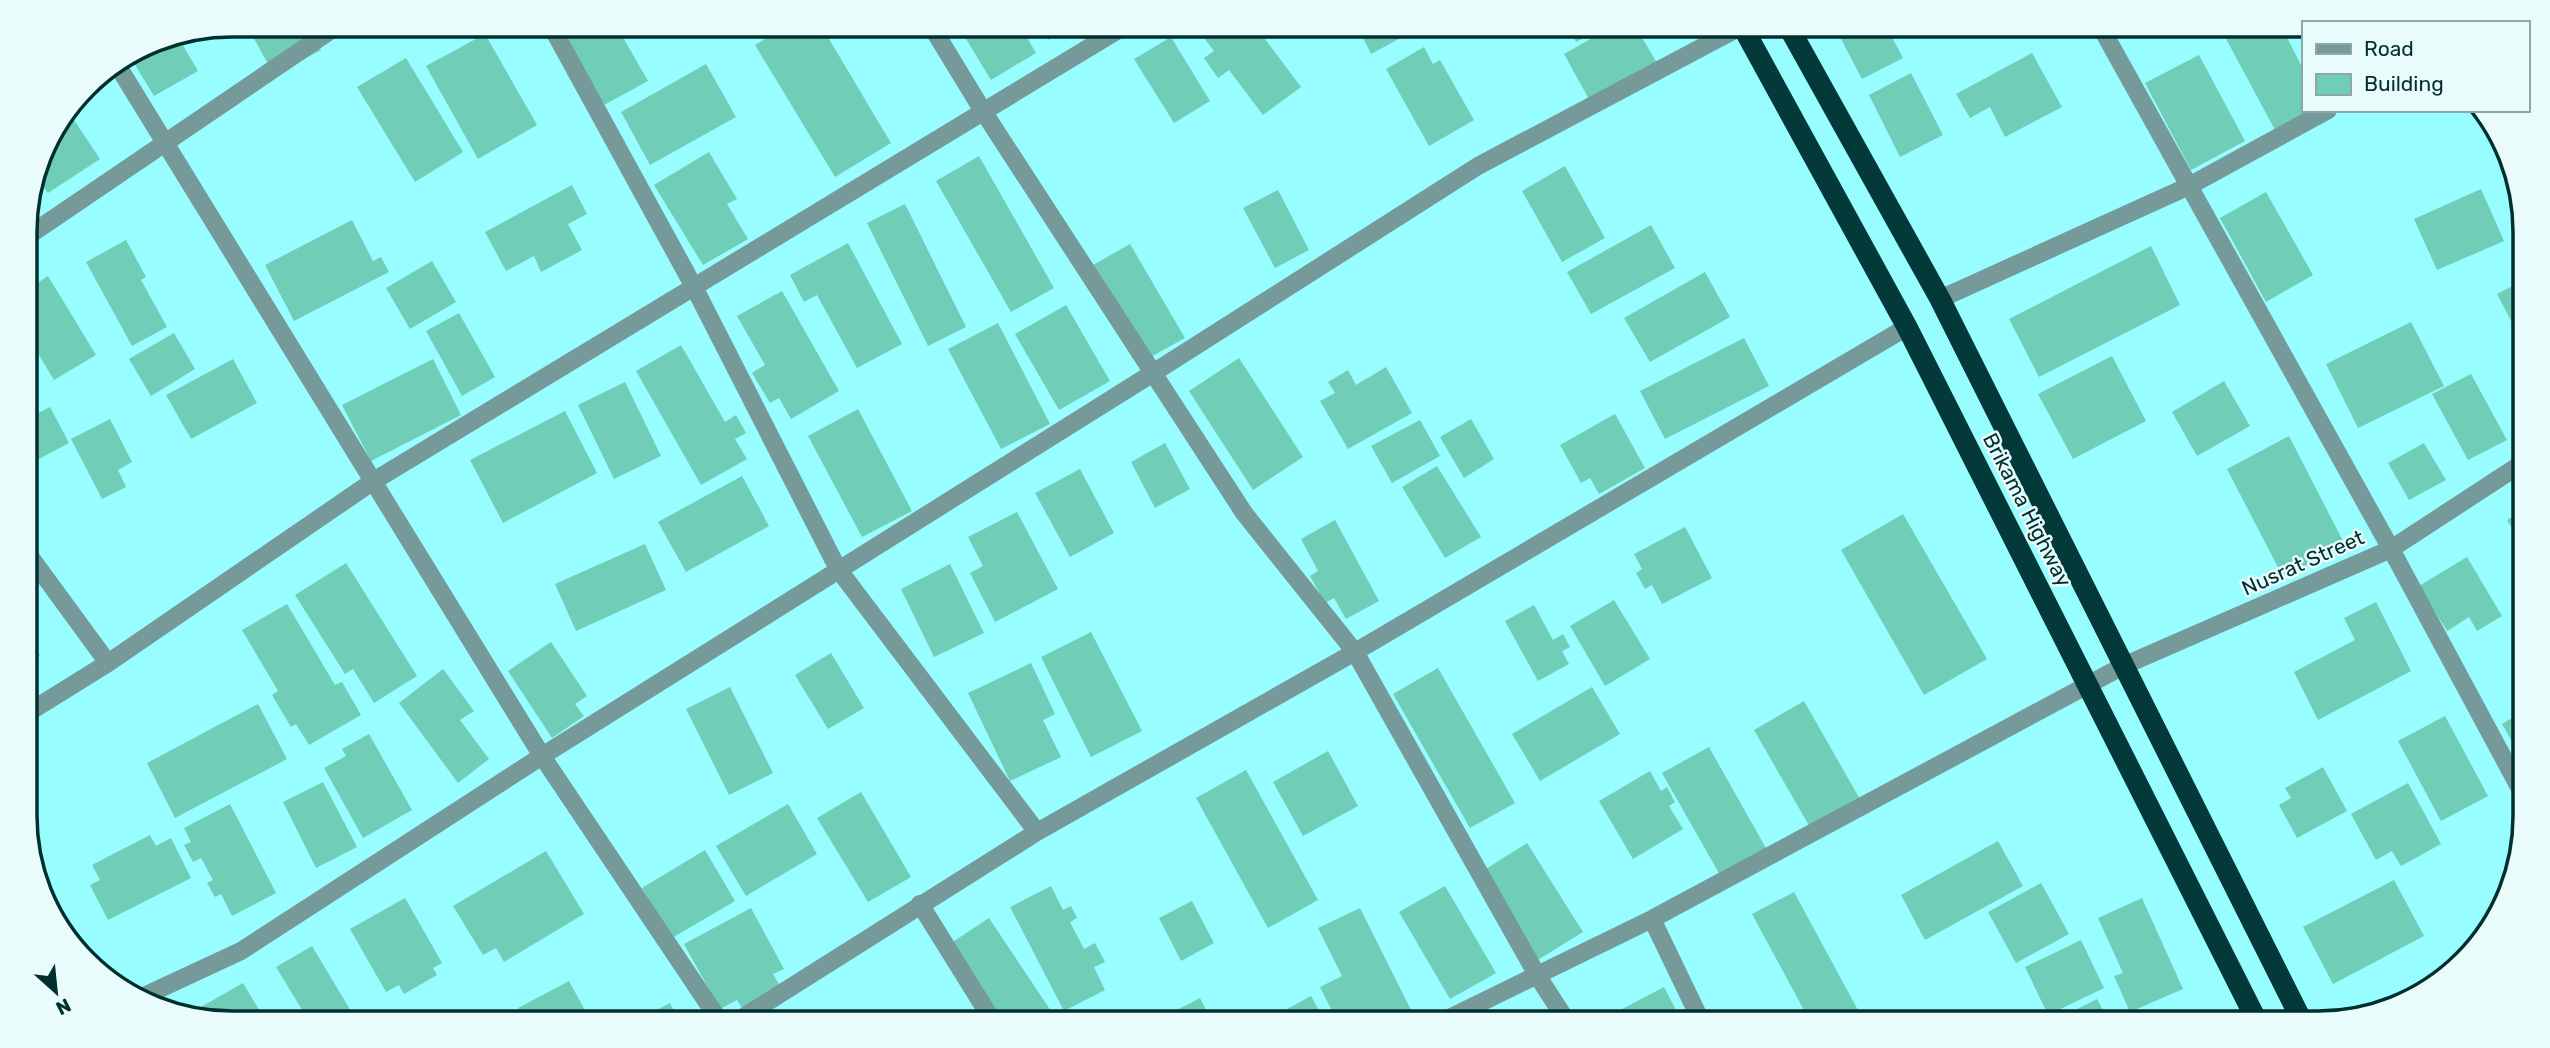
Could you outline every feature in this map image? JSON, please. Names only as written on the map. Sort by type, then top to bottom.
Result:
[{"type":"highway","name":"Brikama Highway","points":[[1748,37],[1907,327],[2252,1011]]},
{"type":"highway","name":"Brikama Highway","points":[[1794,37],[1940,299],[2297,1011]]},
{"type":"street","points":[[37,230],[321,37]]},
{"type":"street","points":[[557,37],[694,287],[838,569],[1037,832]]},
{"type":"street","points":[[938,37],[983,111],[1244,513],[1355,652],[1537,975],[1560,1011]]},
{"type":"street","points":[[37,707],[108,663],[372,482],[1106,37]]},
{"type":"street","points":[[150,993],[241,951],[542,756],[1478,166],[1719,37]]},
{"type":"street","points":[[2106,37],[2391,549],[2513,776]]},
{"type":"street","points":[[121,72],[542,756],[713,1011]]},
{"type":"street","points":[[1940,299],[2189,186],[2324,112]]},
{"type":"street","points":[[753,1011],[1037,832],[1355,652],[1907,327]]},
{"type":"street","name":"Nusrat Street","points":[[1464,1011],[1652,919],[2123,666],[2391,549],[2513,469]]},
{"type":"street","points":[[37,566],[108,663]]},
{"type":"street","points":[[920,904],[987,1011]]},
{"type":"street","points":[[1652,919],[1696,1011]]},
{"type":"building","points":[[253,37],[314,37],[321,50],[274,75]]},
{"type":"building","points":[[479,37],[487,37],[537,125],[478,159],[426,66]]},
{"type":"building","points":[[566,37],[623,37],[648,81],[604,105]]},
{"type":"building","points":[[768,37],[828,37],[891,143],[835,177],[755,45]]},
{"type":"building","points":[[965,37],[1027,37],[1036,53],[991,80]]},
{"type":"building","points":[[1171,37],[1210,101],[1174,123],[1134,59]]},
{"type":"building","points":[[1203,37],[1264,37],[1301,87],[1263,115],[1229,70],[1218,78],[1204,58],[1214,51]]},
{"type":"building","points":[[1362,37],[1402,37],[1371,54]]},
{"type":"building","points":[[1594,37],[1642,37],[1657,63],[1590,101],[1564,54]]},
{"type":"building","points":[[1840,37],[1892,37],[1903,58],[1862,79]]},
{"type":"building","points":[[2225,37],[2287,37],[2302,67],[2302,112],[2308,112],[2275,130]]},
{"type":"building","points":[[182,43],[198,71],[154,96],[134,63]]},
{"type":"building","points":[[1424,47],[1433,64],[1440,60],[1474,120],[1429,146],[1386,69]]},
{"type":"building","points":[[2032,53],[2062,107],[2005,137],[1990,107],[1970,118],[1956,94]]},
{"type":"building","points":[[2199,55],[2245,141],[2191,170],[2145,83]]},
{"type":"building","points":[[406,58],[463,152],[415,182],[357,87]]},
{"type":"building","points":[[706,64],[736,117],[650,165],[621,112]]},
{"type":"building","points":[[1911,73],[1943,135],[1900,157],[1869,95]]},
{"type":"building","points":[[73,119],[100,159],[48,193],[42,185],[43,181],[57,145]]},
{"type":"building","points":[[709,152],[737,199],[727,204],[748,239],[703,265],[654,185]]},
{"type":"building","points":[[979,156],[1054,288],[1011,312],[936,181]]},
{"type":"building","points":[[1565,166],[1605,238],[1562,262],[1522,191]]},
{"type":"building","points":[[572,185],[587,214],[568,224],[582,250],[541,272],[534,256],[506,271],[485,232]]},
{"type":"building","points":[[2481,189],[2504,241],[2437,270],[2414,219]]},
{"type":"building","points":[[1278,190],[1309,250],[1275,268],[1243,208]]},
{"type":"building","points":[[2266,192],[2313,275],[2266,302],[2220,218]]},
{"type":"building","points":[[905,204],[966,327],[928,346],[867,223]]},
{"type":"building","points":[[352,220],[373,261],[381,257],[389,272],[294,321],[265,265]]},
{"type":"building","points":[[1651,225],[1675,268],[1591,314],[1567,272]]},
{"type":"building","points":[[126,240],[146,277],[141,280],[167,327],[132,346],[86,262]]},
{"type":"building","points":[[848,243],[902,344],[857,368],[817,295],[804,302],[790,275]]},
{"type":"building","points":[[1130,244],[1185,338],[1147,359],[1093,265]]},
{"type":"building","points":[[2151,246],[2180,305],[2039,377],[2009,319]]},
{"type":"building","points":[[432,261],[456,302],[410,329],[386,288]]},
{"type":"building","points":[[1705,272],[1730,317],[1650,362],[1624,318]]},
{"type":"building","points":[[48,276],[96,355],[54,380],[37,352],[37,283]]},
{"type":"building","points":[[2513,286],[2513,324],[2497,294]]},
{"type":"building","points":[[782,291],[839,391],[791,419],[779,398],[770,403],[752,373],[765,365],[737,316]]},
{"type":"building","points":[[1066,305],[1110,381],[1059,410],[1015,334]]},
{"type":"building","points":[[459,313],[495,377],[462,396],[426,331]]},
{"type":"building","points":[[2411,322],[2444,386],[2358,428],[2326,364]]},
{"type":"building","points":[[998,323],[1050,424],[1001,449],[948,349]]},
{"type":"building","points":[[174,333],[195,369],[151,396],[129,359]]},
{"type":"building","points":[[1744,338],[1769,386],[1665,439],[1640,391]]},
{"type":"building","points":[[681,345],[725,422],[736,415],[746,433],[735,439],[747,459],[701,485],[636,371]]},
{"type":"building","points":[[2112,356],[2146,421],[2073,459],[2038,394]]},
{"type":"building","points":[[1239,358],[1303,457],[1253,490],[1189,391]]},
{"type":"building","points":[[233,359],[257,403],[191,439],[166,395]]},
{"type":"building","points":[[433,359],[461,415],[371,461],[342,405]]},
{"type":"building","points":[[1386,367],[1412,413],[1348,449],[1320,401],[1335,393],[1328,382],[1348,370],[1356,385]]},
{"type":"building","points":[[2471,374],[2507,440],[2468,460],[2432,394]]},
{"type":"building","points":[[2224,381],[2250,426],[2197,456],[2172,412]]},
{"type":"building","points":[[625,382],[661,456],[614,479],[578,405]]},
{"type":"building","points":[[50,407],[69,443],[37,460],[37,414]]},
{"type":"building","points":[[858,409],[912,511],[862,537],[808,436]]},
{"type":"building","points":[[565,411],[597,473],[503,523],[470,460]]},
{"type":"building","points":[[1615,414],[1645,468],[1599,494],[1590,478],[1581,483],[1560,445]]},
{"type":"building","points":[[110,419],[132,462],[118,470],[126,487],[102,499],[71,439]]},
{"type":"building","points":[[1471,419],[1494,459],[1464,478],[1440,437]]},
{"type":"building","points":[[1420,420],[1440,456],[1392,483],[1371,446]]},
{"type":"building","points":[[2289,436],[2345,545],[2283,577],[2227,469]]},
{"type":"building","points":[[1165,443],[1190,489],[1155,508],[1131,462]]},
{"type":"building","points":[[2424,443],[2446,480],[2409,500],[2388,463]]},
{"type":"building","points":[[1437,466],[1481,537],[1445,558],[1402,487]]},
{"type":"building","points":[[1080,469],[1114,533],[1070,557],[1035,493]]},
{"type":"building","points":[[742,476],[769,526],[686,572],[658,522]]},
{"type":"building","points":[[1017,512],[1058,589],[995,622],[970,573],[983,566],[968,537]]},
{"type":"building","points":[[1903,514],[1987,659],[1924,695],[1841,550]]},
{"type":"building","points":[[2513,516],[2513,529],[2507,520]]},
{"type":"building","points":[[1335,520],[1379,601],[1346,619],[1334,598],[1325,603],[1310,576],[1318,571],[1301,539]]},
{"type":"building","points":[[1685,527],[1712,578],[1662,604],[1652,585],[1645,589],[1636,573],[1642,569],[1634,554]]},
{"type":"building","points":[[645,544],[666,590],[576,631],[555,584]]},
{"type":"building","points":[[2467,557],[2502,616],[2477,631],[2469,617],[2447,631],[2419,586]]},
{"type":"building","points":[[346,563],[417,676],[374,703],[353,669],[345,674],[295,595]]},
{"type":"building","points":[[950,564],[984,633],[934,657],[901,589]]},
{"type":"building","points":[[1614,600],[1650,659],[1605,686],[1570,626]]},
{"type":"building","points":[[2376,602],[2411,671],[2318,720],[2294,672],[2355,640],[2344,618]]},
{"type":"building","points":[[287,604],[335,685],[342,682],[361,715],[309,745],[296,724],[291,727],[272,695],[278,691],[242,630]]},
{"type":"building","points":[[1534,605],[1553,640],[1563,634],[1570,647],[1562,651],[1569,664],[1538,681],[1505,621]]},
{"type":"building","points":[[1091,632],[1142,731],[1091,757],[1041,657]]},
{"type":"building","points":[[551,642],[587,696],[575,704],[584,716],[552,738],[508,671]]},
{"type":"building","points":[[831,653],[864,708],[828,729],[795,675]]},
{"type":"building","points":[[1031,663],[1055,714],[1043,720],[1061,757],[1010,781],[968,693]]},
{"type":"building","points":[[1438,668],[1515,803],[1470,828],[1393,694]]},
{"type":"building","points":[[443,669],[474,711],[460,720],[489,759],[458,783],[399,703]]},
{"type":"building","points":[[730,687],[773,773],[729,795],[686,709]]},
{"type":"building","points":[[1592,687],[1620,734],[1540,781],[1512,734]]},
{"type":"building","points":[[1804,701],[1861,801],[1811,829],[1754,730]]},
{"type":"building","points":[[258,704],[287,759],[175,818],[147,763]]},
{"type":"building","points":[[2445,716],[2488,796],[2441,821],[2398,741]]},
{"type":"building","points":[[2513,717],[2513,743],[2502,724]]},
{"type":"building","points":[[369,734],[412,810],[363,838],[324,768],[346,756],[342,749]]},
{"type":"building","points":[[1709,747],[1767,850],[1720,875],[1662,773]]},
{"type":"building","points":[[1328,751],[1358,806],[1303,836],[1273,782]]},
{"type":"building","points":[[2323,767],[2347,811],[2297,838],[2279,805],[2291,798],[2285,788]]},
{"type":"building","points":[[1246,770],[1318,900],[1268,928],[1196,798]]},
{"type":"building","points":[[1650,771],[1661,791],[1667,787],[1675,802],[1669,806],[1683,829],[1633,859],[1599,801]]},
{"type":"building","points":[[323,782],[357,847],[316,868],[283,802]]},
{"type":"building","points":[[2408,783],[2441,844],[2401,866],[2392,851],[2376,860],[2351,814]]},
{"type":"building","points":[[861,792],[911,877],[868,902],[817,818]]},
{"type":"building","points":[[230,804],[276,893],[232,916],[221,894],[215,897],[207,883],[213,880],[201,858],[193,862],[184,845],[191,842],[184,828]]},
{"type":"building","points":[[788,804],[817,854],[746,896],[716,846]]},
{"type":"building","points":[[150,835],[156,846],[171,838],[191,878],[108,920],[90,885],[100,880],[92,865]]},
{"type":"building","points":[[1998,841],[2023,886],[1925,940],[1901,895]]},
{"type":"building","points":[[1527,843],[1583,932],[1536,961],[1481,872]]},
{"type":"building","points":[[705,850],[735,901],[672,938],[642,888]]},
{"type":"building","points":[[546,851],[584,914],[504,962],[496,948],[483,955],[453,906]]},
{"type":"building","points":[[2394,880],[2424,936],[2333,984],[2303,927]]},
{"type":"building","points":[[2041,883],[2069,934],[2016,963],[1988,912]]},
{"type":"building","points":[[1051,886],[1063,910],[1071,906],[1077,918],[1070,922],[1084,949],[1095,943],[1105,962],[1094,967],[1105,990],[1064,1011],[1010,907]]},
{"type":"building","points":[[1445,886],[1496,973],[1450,999],[1399,912]]},
{"type":"building","points":[[1794,892],[1858,1011],[1805,1011],[1752,914]]},
{"type":"building","points":[[405,898],[442,963],[433,968],[437,975],[404,994],[399,985],[386,992],[350,929]]},
{"type":"building","points":[[2142,898],[2183,989],[2130,1011],[2114,976],[2123,973],[2098,918]]},
{"type":"building","points":[[1192,901],[1214,943],[1181,961],[1159,918]]},
{"type":"building","points":[[751,908],[784,969],[773,974],[783,991],[746,1011],[737,1000],[720,1009],[684,944]]},
{"type":"building","points":[[1360,908],[1412,1011],[1332,1011],[1320,987],[1342,976],[1318,928]]},
{"type":"building","points":[[989,918],[1051,1011],[992,1011],[948,945]]},
{"type":"building","points":[[2081,940],[2104,988],[2056,1011],[2046,1011],[2025,967]]},
{"type":"building","points":[[312,946],[351,1011],[303,1011],[276,967]]},
{"type":"building","points":[[569,981],[585,1011],[520,1011],[518,1008]]},
{"type":"building","points":[[243,983],[260,1011],[219,1011],[199,1008]]},
{"type":"building","points":[[1664,987],[1676,1011],[1618,1011]]},
{"type":"building","points":[[1311,996],[1319,1011],[1283,1011]]},
{"type":"building","points":[[1200,998],[1207,1011],[1175,1011]]},
{"type":"building","points":[[2097,999],[2104,1011],[2074,1011]]},
{"type":"building","points":[[670,1003],[674,1011],[655,1011]]}]
